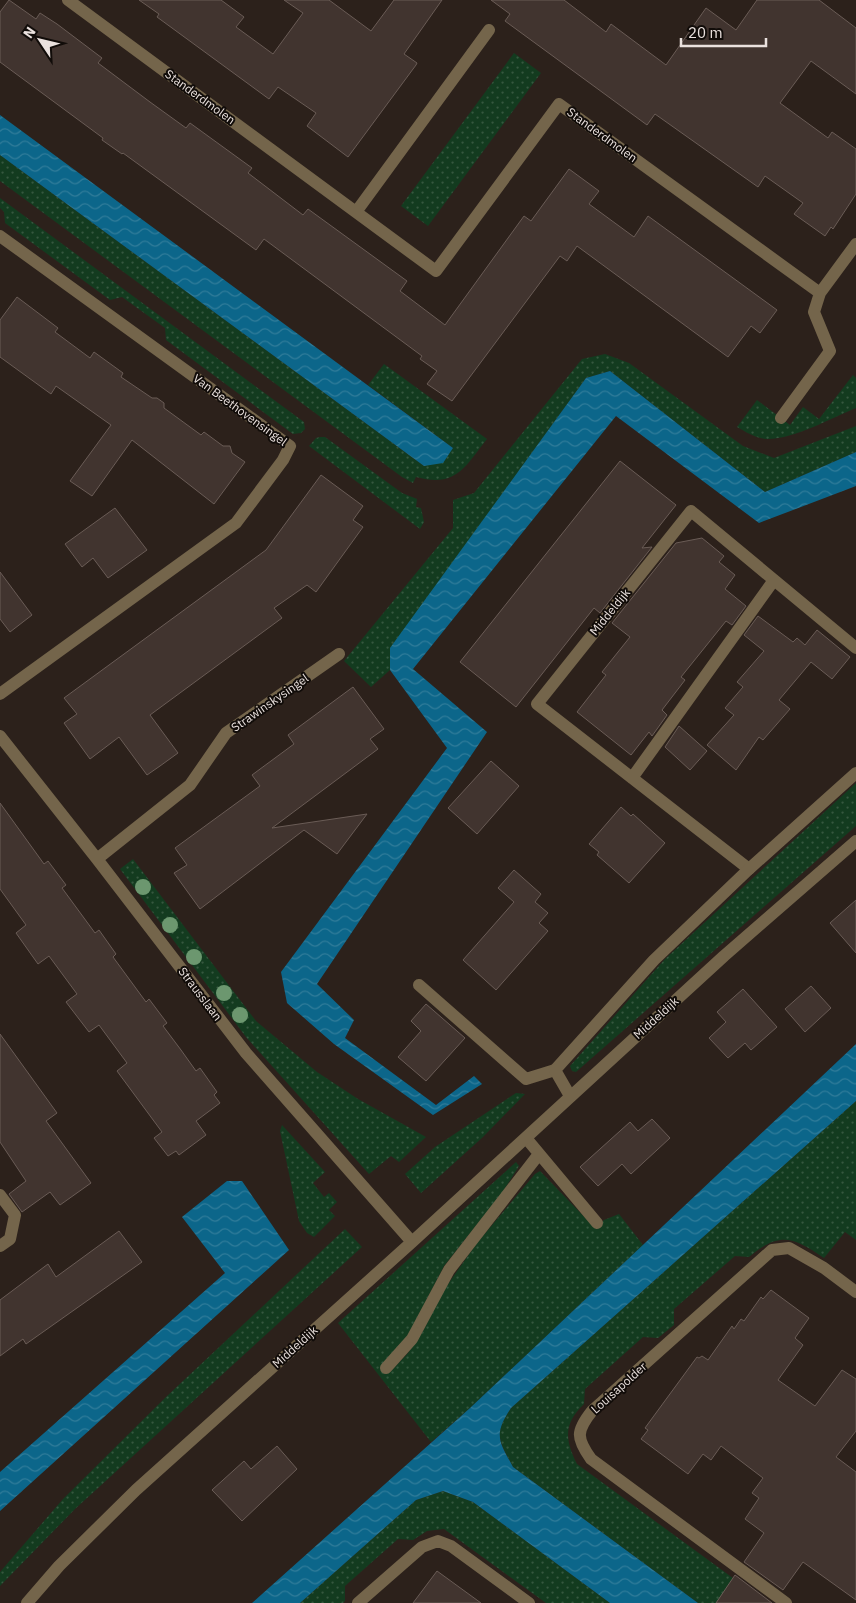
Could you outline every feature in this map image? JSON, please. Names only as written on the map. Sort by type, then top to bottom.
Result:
[{"type":"street","name":"Standerdmolen","points":[[68,0],[436,271],[559,104],[820,293]]},
{"type":"street","points":[[356,212],[489,30]]},
{"type":"street","name":"Van Beethovensingel","points":[[0,236],[290,446],[283,460],[236,523],[0,694]]},
{"type":"street","points":[[781,418],[830,351],[814,312],[820,293],[856,244]]},
{"type":"street","name":"Middeldijk","points":[[749,869],[537,704],[691,511],[856,648]]},
{"type":"street","points":[[632,778],[774,580]]},
{"type":"street","name":"Strawinskysingel","points":[[97,859],[190,785],[226,733],[339,654]]},
{"type":"street","name":"Strausslaan","points":[[0,736],[246,1053],[412,1242]]},
{"type":"street","points":[[418,985],[526,1079],[555,1070],[654,960],[749,869],[856,773]]},
{"type":"street","name":"Middeldijk","points":[[27,1603],[59,1566],[136,1490],[412,1242],[724,956],[856,841]]},
{"type":"street","points":[[555,1070],[570,1096]]},
{"type":"street","points":[[526,1138],[597,1223]]},
{"type":"street","points":[[386,1368],[412,1339],[449,1270],[539,1154]]},
{"type":"street","points":[[0,1195],[15,1215],[10,1239],[0,1246]]},
{"type":"street","name":"Louisapolder","points":[[786,1603],[591,1459],[580,1443],[581,1425],[592,1411],[772,1250],[789,1248],[824,1268],[856,1292]]},
{"type":"street","points":[[358,1603],[422,1547],[438,1541],[451,1546],[529,1603]]},
{"type":"green space","points":[[514,53],[541,73],[428,226],[401,206]]},
{"type":"green space","points":[[0,155],[424,466],[453,448],[368,385],[384,364],[487,439],[465,466],[458,473],[450,477],[441,480],[430,480],[416,477],[413,483],[402,477],[0,181]]},
{"type":"green space","points":[[0,198],[304,422],[305,429],[301,433],[293,434],[166,340],[165,328],[122,297],[110,300],[5,223],[4,212],[0,208]]},
{"type":"green space","points":[[605,354],[629,363],[743,446],[774,458],[856,426],[856,452],[765,492],[610,371],[586,378],[391,648],[390,670],[371,687],[344,661],[453,528],[453,500],[474,493],[582,359]]},
{"type":"green space","points":[[853,375],[856,378],[856,408],[812,428],[788,436],[766,439],[737,427],[757,400],[790,425],[803,407],[819,419]]},
{"type":"green space","points":[[325,437],[402,493],[417,499],[416,507],[421,508],[424,522],[420,529],[309,446],[316,438]]},
{"type":"green space","points":[[856,783],[856,826],[576,1072],[572,1071],[570,1066],[665,959]]},
{"type":"green space","points":[[133,859],[256,1021],[317,1072],[358,1099],[426,1137],[399,1162],[391,1156],[369,1174],[246,1037],[120,869]]},
{"type":"green space","points":[[516,1093],[525,1094],[483,1137],[421,1193],[405,1174],[435,1147]]},
{"type":"green space","points":[[856,1101],[856,1240],[845,1232],[824,1258],[804,1245],[786,1240],[769,1243],[749,1257],[735,1256],[674,1309],[674,1325],[658,1338],[643,1337],[585,1389],[584,1404],[572,1418],[569,1425],[568,1440],[577,1464],[767,1603],[698,1603],[513,1467],[501,1444],[500,1431],[505,1417],[511,1408]]},
{"type":"green space","points":[[282,1125],[325,1172],[313,1183],[324,1197],[329,1193],[337,1202],[329,1210],[335,1216],[314,1237],[307,1233],[299,1221],[280,1131]]},
{"type":"green space","points":[[516,1162],[519,1166],[502,1193],[444,1266],[389,1373],[408,1353],[423,1331],[443,1291],[477,1243],[535,1174],[540,1171],[595,1228],[604,1220],[619,1214],[643,1245],[470,1408],[431,1442],[338,1323]]},
{"type":"green space","points":[[345,1229],[362,1247],[75,1509],[0,1586],[0,1572],[63,1499],[167,1396]]},
{"type":"green space","points":[[443,1491],[473,1502],[610,1603],[546,1603],[444,1529],[427,1531],[413,1540],[398,1539],[345,1586],[345,1601],[343,1603],[300,1603],[416,1500]]},
{"type":"water","points":[[0,115],[453,448],[443,463],[424,466],[0,155]]},
{"type":"water","points":[[610,371],[765,492],[856,452],[856,486],[759,523],[616,416],[413,669],[487,732],[317,984],[354,1020],[345,1038],[436,1105],[474,1076],[482,1084],[433,1115],[334,1044],[287,1003],[281,972],[447,748],[390,670],[390,648],[586,378]]},
{"type":"water","points":[[856,1044],[856,1101],[511,1408],[505,1417],[500,1432],[501,1444],[513,1467],[698,1603],[610,1603],[473,1502],[443,1491],[416,1500],[300,1603],[252,1603],[470,1408]]},
{"type":"water","points":[[227,1181],[242,1181],[289,1250],[0,1511],[0,1472],[225,1273],[182,1217]]},
{"type":"building","points":[[9,0],[36,19],[40,13],[57,24],[102,58],[98,63],[150,102],[186,128],[190,123],[252,168],[248,173],[303,215],[308,209],[407,281],[400,291],[445,325],[524,216],[531,221],[569,169],[599,191],[589,204],[634,237],[648,216],[777,310],[760,333],[751,326],[728,357],[577,246],[567,261],[560,256],[452,401],[427,384],[437,371],[420,359],[422,356],[264,239],[256,250],[123,153],[102,140],[103,138],[0,62],[0,12]]},
{"type":"building","points":[[139,0],[221,0],[244,17],[236,27],[273,54],[303,13],[284,0],[329,0],[371,31],[394,0],[442,0],[404,54],[417,63],[416,65],[348,157],[307,126],[316,113],[278,87],[269,99],[157,17],[159,14]]},
{"type":"building","points":[[491,0],[564,0],[606,32],[611,24],[666,65],[706,8],[736,30],[757,0],[819,0],[856,28],[856,94],[811,61],[780,103],[828,138],[832,132],[856,149],[856,194],[833,229],[831,227],[825,236],[794,214],[803,203],[765,176],[758,187],[655,114],[647,125],[505,21],[510,14]]},
{"type":"building","points":[[17,297],[58,328],[55,332],[90,358],[94,352],[123,373],[121,377],[152,398],[157,398],[164,403],[164,408],[201,435],[204,432],[223,446],[230,446],[232,453],[245,462],[214,504],[132,440],[92,496],[70,481],[111,425],[56,386],[51,394],[0,357],[0,320]]},
{"type":"building","points":[[620,461],[676,505],[642,548],[652,547],[600,613],[594,608],[516,707],[460,662]]},
{"type":"building","points":[[321,475],[363,506],[353,520],[363,527],[316,592],[307,585],[274,608],[282,618],[150,715],[178,753],[147,775],[119,737],[90,759],[64,723],[77,714],[64,698],[266,550]]},
{"type":"building","points":[[115,508],[147,550],[108,578],[93,558],[82,567],[65,544]]},
{"type":"building","points":[[702,538],[724,556],[719,562],[735,575],[725,589],[746,606],[732,625],[726,621],[681,677],[685,680],[662,710],[667,715],[652,736],[649,732],[631,755],[577,712],[606,675],[602,672],[630,637],[612,623],[676,543]]},
{"type":"building","points":[[0,572],[32,615],[10,632],[0,619]]},
{"type":"building","points":[[758,616],[793,642],[797,638],[805,645],[817,630],[850,657],[832,679],[811,662],[779,700],[790,709],[763,740],[759,737],[736,770],[707,745],[734,715],[725,708],[743,687],[737,682],[764,651],[744,635]]},
{"type":"building","points":[[353,687],[384,729],[370,739],[378,749],[272,828],[367,814],[337,854],[304,830],[200,909],[174,873],[187,865],[175,848],[260,786],[252,775],[294,744],[288,735]]},
{"type":"building","points":[[679,726],[707,751],[690,770],[665,747]]},
{"type":"building","points":[[491,761],[519,786],[477,834],[448,808]]},
{"type":"building","points":[[0,803],[44,864],[48,861],[66,885],[62,888],[95,933],[99,930],[116,954],[113,957],[146,1002],[149,999],[167,1023],[163,1026],[196,1071],[200,1068],[217,1092],[214,1095],[220,1103],[196,1121],[206,1135],[179,1155],[176,1151],[168,1156],[154,1138],[162,1132],[117,1071],[127,1063],[99,1025],[89,1032],[66,1002],[77,994],[49,956],[38,964],[16,933],[26,925],[0,889]]},
{"type":"building","points":[[621,807],[631,816],[633,814],[665,843],[629,883],[597,855],[599,852],[589,844]]},
{"type":"building","points":[[514,870],[541,894],[535,902],[548,913],[539,923],[548,931],[496,990],[463,960],[514,902],[498,888]]},
{"type":"building","points":[[856,900],[856,953],[830,923]]},
{"type":"building","points":[[811,986],[831,1008],[805,1032],[785,1009]]},
{"type":"building","points":[[743,989],[777,1027],[751,1050],[745,1043],[728,1058],[709,1038],[726,1022],[717,1012]]},
{"type":"building","points":[[426,1004],[465,1038],[426,1081],[398,1057],[421,1031],[411,1021]]},
{"type":"building","points":[[0,1034],[57,1113],[46,1121],[91,1183],[60,1205],[50,1192],[22,1212],[9,1194],[26,1181],[0,1142]]},
{"type":"building","points":[[652,1119],[670,1138],[631,1174],[622,1164],[598,1186],[580,1167],[630,1122],[638,1131]]},
{"type":"building","points":[[119,1231],[142,1262],[26,1344],[23,1339],[0,1356],[0,1300],[48,1264],[56,1277]]},
{"type":"building","points":[[771,1290],[809,1318],[795,1338],[803,1345],[778,1380],[815,1406],[842,1370],[856,1379],[856,1431],[836,1457],[856,1472],[856,1600],[803,1562],[783,1590],[744,1562],[764,1533],[745,1519],[759,1498],[752,1493],[763,1478],[721,1446],[711,1460],[703,1454],[688,1474],[641,1439],[648,1430],[645,1428],[697,1357],[702,1356],[708,1360],[732,1326],[734,1329],[741,1319],[744,1321],[761,1297],[763,1299]]},
{"type":"building","points":[[277,1446],[297,1469],[242,1521],[212,1490],[244,1461],[251,1469]]},
{"type":"building","points":[[437,1571],[481,1603],[413,1603]]},
{"type":"building","points":[[735,1575],[772,1603],[716,1603]]}]
